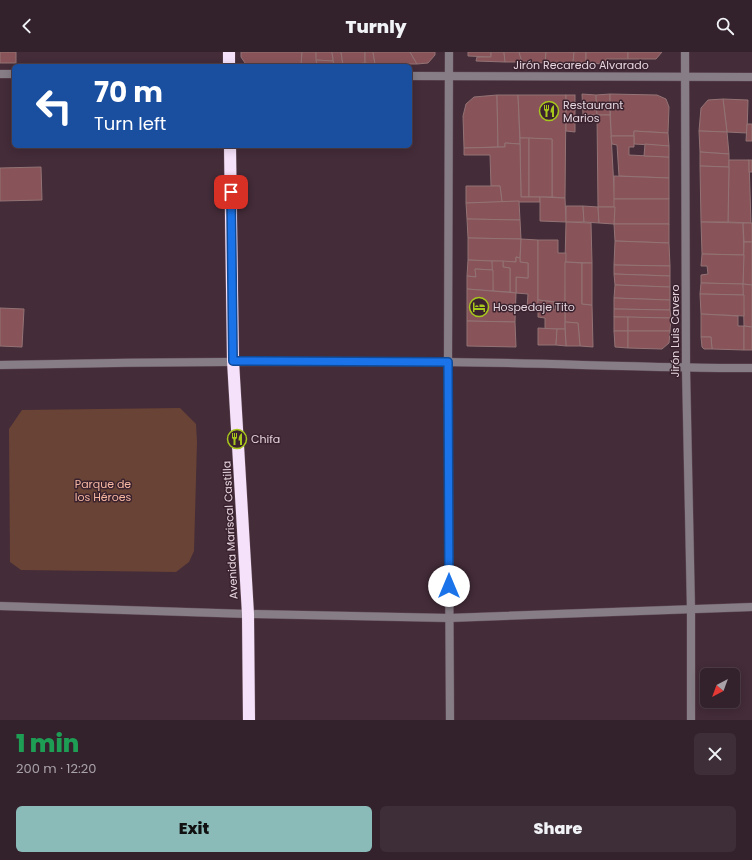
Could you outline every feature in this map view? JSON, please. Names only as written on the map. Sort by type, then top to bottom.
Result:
[{"type":"highway","points":[[229,52],[229,64]]},
{"type":"highway","name":"Avenida Mariscal Castilla","points":[[230,148],[233,361],[248,614],[249,720]]},
{"type":"street","points":[[449,52],[448,362],[450,720]]},
{"type":"street","name":"Jirón Luis Cavero","points":[[685,52],[686,368],[691,610],[691,720]]},
{"type":"street","points":[[0,74],[12,74]]},
{"type":"street","name":"Jirón Recaredo Alvarado","points":[[412,76],[752,76]]},
{"type":"street","points":[[0,364],[233,361],[448,362],[686,368],[752,368]]},
{"type":"street","points":[[0,606],[248,614],[449,618],[752,608]]},
{"type":"green space","name":"Parque de los Héroes","points":[[180,408],[196,424],[197,442],[194,551],[189,562],[176,572],[21,570],[10,562],[9,429],[22,410]]},
{"type":"building","points":[[0,52],[16,52],[16,63],[0,63]]},
{"type":"building","points":[[241,52],[302,52],[301,64],[246,64],[241,57]]},
{"type":"building","points":[[302,52],[316,52],[317,64],[301,64]]},
{"type":"building","points":[[316,52],[332,52],[333,61],[316,60]]},
{"type":"building","points":[[332,52],[341,52],[343,64],[334,64]]},
{"type":"building","points":[[341,52],[365,52],[365,63],[343,64]]},
{"type":"building","points":[[365,52],[373,52],[375,64],[365,63]]},
{"type":"building","points":[[373,52],[410,52],[417,64],[375,64]]},
{"type":"building","points":[[410,52],[435,52],[435,55],[428,63],[417,64]]},
{"type":"building","points":[[468,52],[491,52],[491,57],[468,56]]},
{"type":"building","points":[[491,52],[504,52],[505,62],[476,61],[477,57],[491,57]]},
{"type":"building","points":[[504,52],[519,52],[522,62],[505,62]]},
{"type":"building","points":[[519,52],[546,52],[545,63],[522,62]]},
{"type":"building","points":[[546,52],[574,52],[573,63],[545,63]]},
{"type":"building","points":[[574,52],[586,52],[586,63],[573,63]]},
{"type":"building","points":[[586,52],[628,52],[628,59],[606,59],[606,64],[586,63]]},
{"type":"building","points":[[628,52],[662,52],[656,59],[628,59]]},
{"type":"building","points":[[316,60],[333,61],[334,64],[317,64]]},
{"type":"building","points":[[582,94],[596,95],[597,115],[583,115]]},
{"type":"building","points":[[610,94],[610,115],[597,115],[596,95]]},
{"type":"building","points":[[610,94],[657,95],[666,99],[669,107],[668,133],[634,131],[634,136],[611,136]]},
{"type":"building","points":[[497,95],[498,147],[464,148],[463,116],[466,104],[474,97]]},
{"type":"building","points":[[497,95],[518,95],[520,144],[505,143],[505,147],[498,147]]},
{"type":"building","points":[[518,95],[566,95],[565,198],[552,197],[552,139],[520,138]]},
{"type":"building","points":[[566,95],[575,95],[575,117],[566,117]]},
{"type":"building","points":[[723,99],[748,100],[747,133],[727,132]]},
{"type":"building","points":[[723,99],[727,132],[699,131],[701,108],[708,100]]},
{"type":"building","points":[[597,115],[610,115],[615,207],[598,207]]},
{"type":"building","points":[[566,117],[575,117],[575,132],[566,131]]},
{"type":"building","points":[[747,124],[752,124],[752,141],[746,141]]},
{"type":"building","points":[[634,131],[668,133],[669,146],[634,144]]},
{"type":"building","points":[[699,131],[727,132],[729,154],[700,152]]},
{"type":"building","points":[[611,136],[634,136],[634,147],[629,147],[629,155],[669,157],[669,178],[619,176],[617,145],[612,144]]},
{"type":"building","points":[[520,138],[529,138],[529,197],[521,197]]},
{"type":"building","points":[[529,138],[552,139],[552,197],[529,197]]},
{"type":"building","points":[[505,143],[520,144],[521,197],[540,197],[540,202],[502,202],[500,186],[491,186],[490,155],[464,155],[464,148],[505,147]]},
{"type":"building","points":[[645,144],[669,146],[669,157],[644,156]]},
{"type":"building","points":[[700,152],[729,154],[729,167],[700,166]]},
{"type":"building","points":[[729,160],[749,160],[751,223],[728,222]]},
{"type":"building","points":[[749,160],[752,160],[752,172],[749,172]]},
{"type":"building","points":[[700,166],[729,167],[728,222],[701,222]]},
{"type":"building","points":[[41,167],[42,200],[0,201],[0,168]]},
{"type":"building","points":[[614,176],[669,178],[669,199],[614,199]]},
{"type":"building","points":[[466,186],[500,186],[502,202],[466,203]]},
{"type":"building","points":[[540,197],[565,198],[566,222],[540,221]]},
{"type":"building","points":[[614,199],[669,199],[669,224],[614,224]]},
{"type":"building","points":[[519,201],[520,220],[467,219],[466,203]]},
{"type":"building","points":[[566,206],[583,206],[584,222],[566,222]]},
{"type":"building","points":[[583,206],[598,207],[599,223],[584,222]]},
{"type":"building","points":[[598,207],[615,207],[614,224],[599,223]]},
{"type":"building","points":[[467,219],[520,220],[521,239],[468,238]]},
{"type":"building","points":[[566,222],[591,223],[592,263],[565,262]]},
{"type":"building","points":[[701,222],[743,223],[744,255],[702,254]]},
{"type":"building","points":[[743,223],[752,223],[752,242],[744,242]]},
{"type":"building","points":[[614,224],[669,224],[669,243],[615,241]]},
{"type":"building","points":[[468,238],[521,239],[520,258],[516,257],[516,262],[468,260]]},
{"type":"building","points":[[521,239],[538,240],[538,310],[527,309],[528,294],[516,293],[516,277],[528,278],[528,263],[520,262]]},
{"type":"building","points":[[538,240],[558,240],[558,253],[566,253],[565,303],[538,300]]},
{"type":"building","points":[[615,241],[669,243],[670,266],[614,265]]},
{"type":"building","points":[[744,242],[752,242],[752,285],[743,284]]},
{"type":"building","points":[[702,254],[744,255],[743,284],[701,283],[701,275],[708,274],[707,266],[701,266]]},
{"type":"building","points":[[516,257],[520,258],[520,262],[528,263],[528,278],[516,277],[516,293],[510,292],[510,268],[503,267],[503,261],[516,262]]},
{"type":"building","points":[[468,260],[492,261],[493,270],[475,269],[476,277],[467,276]]},
{"type":"building","points":[[492,261],[503,261],[503,267],[510,268],[510,292],[493,291]]},
{"type":"building","points":[[565,262],[582,263],[582,304],[592,305],[593,347],[580,346],[578,323],[565,322]]},
{"type":"building","points":[[582,263],[592,263],[592,305],[582,304]]},
{"type":"building","points":[[614,265],[670,266],[670,276],[614,274]]},
{"type":"building","points":[[475,269],[493,270],[493,291],[467,289],[467,276],[476,277]]},
{"type":"building","points":[[614,274],[670,276],[670,287],[615,285]]},
{"type":"building","points":[[701,283],[743,284],[744,295],[700,294]]},
{"type":"building","points":[[743,284],[752,285],[752,327],[744,326]]},
{"type":"building","points":[[615,285],[670,287],[670,300],[614,298]]},
{"type":"building","points":[[467,289],[516,293],[515,322],[467,321]]},
{"type":"building","points":[[700,294],[744,295],[744,316],[701,314]]},
{"type":"building","points":[[614,298],[670,300],[670,310],[614,309]]},
{"type":"building","points":[[538,300],[554,302],[553,310],[555,310],[556,302],[565,303],[565,329],[545,329],[545,318],[538,317]]},
{"type":"building","points":[[0,308],[24,309],[22,347],[0,346]]},
{"type":"building","points":[[614,309],[670,310],[671,318],[614,317]]},
{"type":"building","points":[[701,314],[738,316],[738,326],[744,326],[744,350],[712,349],[711,337],[701,337]]},
{"type":"building","points":[[614,317],[628,317],[628,331],[614,331]]},
{"type":"building","points":[[628,317],[671,318],[670,331],[628,331]]},
{"type":"building","points":[[467,321],[515,322],[516,347],[467,346]]},
{"type":"building","points":[[565,322],[578,323],[580,346],[566,346]]},
{"type":"building","points":[[744,326],[752,327],[752,350],[744,350]]},
{"type":"building","points":[[538,328],[557,329],[556,345],[538,345]]},
{"type":"building","points":[[557,329],[565,329],[566,346],[556,345]]},
{"type":"building","points":[[614,331],[628,331],[628,348],[615,347]]},
{"type":"building","points":[[628,331],[670,331],[669,343],[662,349],[628,348]]},
{"type":"building","points":[[701,337],[711,337],[712,349],[704,349],[702,347]]},
{"type":"place","name":"Restaurant Marios","points":[[549,111]]},
{"type":"place","name":"Hospedaje Tito","points":[[479,307]]},
{"type":"place","name":"Chifa","points":[[237,439]]},
{"type":"route","points":[[231,192],[233,361],[448,362],[449,586]]}]
